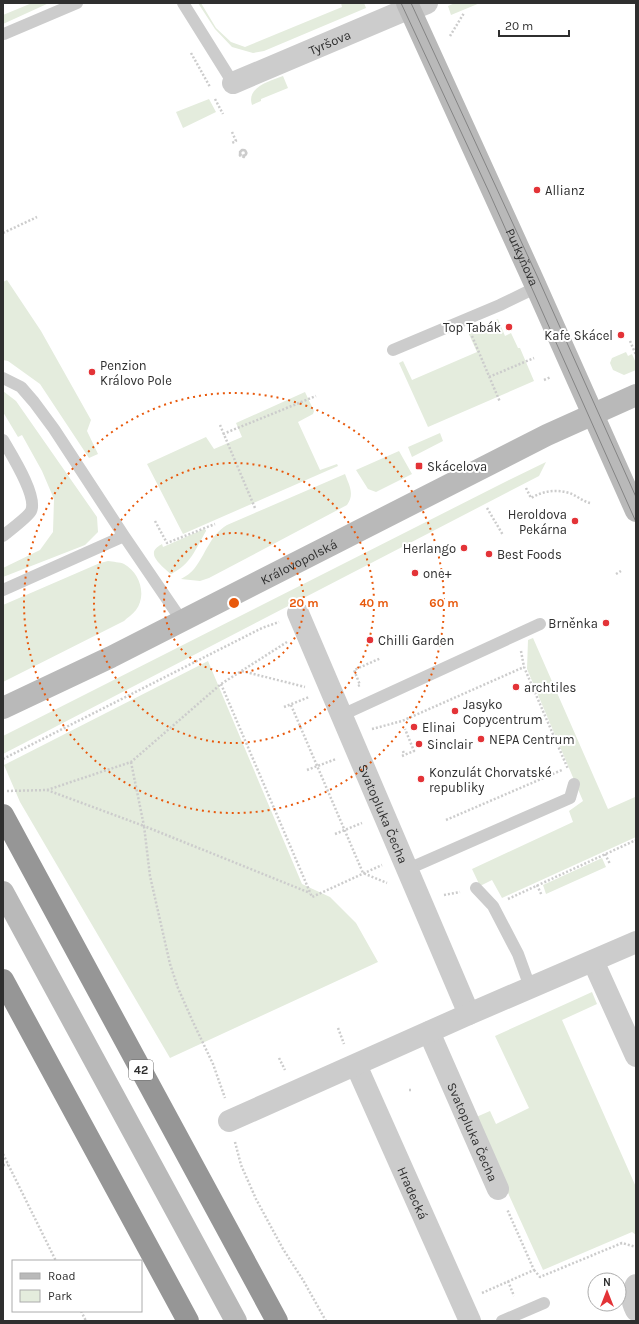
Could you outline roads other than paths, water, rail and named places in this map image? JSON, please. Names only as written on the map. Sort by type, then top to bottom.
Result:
[{"type":"highway","name":"42","points":[[4,817],[276,1321]]},
{"type":"highway","points":[[3,980],[188,1321]]},
{"type":"street","name":"Tyršova","points":[[234,83],[414,5]]},
{"type":"street","name":"Purkyňova","points":[[414,5],[636,511]]},
{"type":"street","points":[[593,415],[636,395]]},
{"type":"street","name":"Královopolská","points":[[3,708],[112,657],[547,435],[593,415]]},
{"type":"street","name":"Svatopluka Čecha","points":[[302,622],[469,1014]]},
{"type":"street","points":[[3,892],[236,1321]]},
{"type":"street","points":[[229,1121],[351,1057],[428,1032],[636,942]]},
{"type":"street","points":[[593,961],[636,1056]]},
{"type":"street","name":"Svatopluka Čecha","points":[[428,1032],[498,1189]]},
{"type":"street","name":"Hradecká","points":[[351,1057],[466,1311]]},
{"type":"street","points":[[636,1285],[632,1293],[636,1310]]},
{"type":"lane","points":[[4,34],[77,3]]},
{"type":"lane","points":[[183,3],[234,83]]},
{"type":"lane","points":[[393,350],[500,305],[537,287]]},
{"type":"lane","points":[[3,378],[21,387],[54,429],[182,621]]},
{"type":"lane","points":[[3,440],[30,490],[33,503],[31,512],[3,536]]},
{"type":"lane","points":[[3,590],[124,536]]},
{"type":"lane","points":[[338,706],[518,635],[540,624]]},
{"type":"lane","points":[[408,869],[570,798],[574,784]]},
{"type":"lane","points":[[476,888],[493,906],[518,954],[530,988]]},
{"type":"lane","points":[[502,1321],[544,1303]]},
{"type":"tram line","points":[[401,3],[489,192],[636,522]]},
{"type":"tram line","points":[[411,3],[538,278],[636,497]]},
{"type":"place","name":"Allianz","points":[[537,190]]},
{"type":"place","name":"Top Tabák","points":[[509,327]]},
{"type":"place","name":"Kafe Skácel","points":[[621,335]]},
{"type":"place","name":"Penzion Královo Pole","points":[[92,372]]},
{"type":"place","name":"Skácelova","points":[[419,466]]},
{"type":"place","name":"Heroldova Pekárna","points":[[575,521]]},
{"type":"place","name":"Herlango","points":[[464,548]]},
{"type":"place","name":"Best Foods","points":[[489,554]]},
{"type":"place","name":"one+","points":[[415,573]]},
{"type":"place","name":"Brněnka","points":[[606,623]]},
{"type":"place","name":"Chilli Garden","points":[[370,640]]},
{"type":"place","name":"archtiles","points":[[516,687]]},
{"type":"place","name":"Jasyko Copycentrum","points":[[455,711]]},
{"type":"place","name":"Elinai","points":[[414,727]]},
{"type":"place","name":"NEPA Centrum","points":[[481,739]]},
{"type":"place","name":"Sinclair","points":[[419,744]]},
{"type":"place","name":"Konzulát Chorvatské republiky","points":[[421,779]]}]
